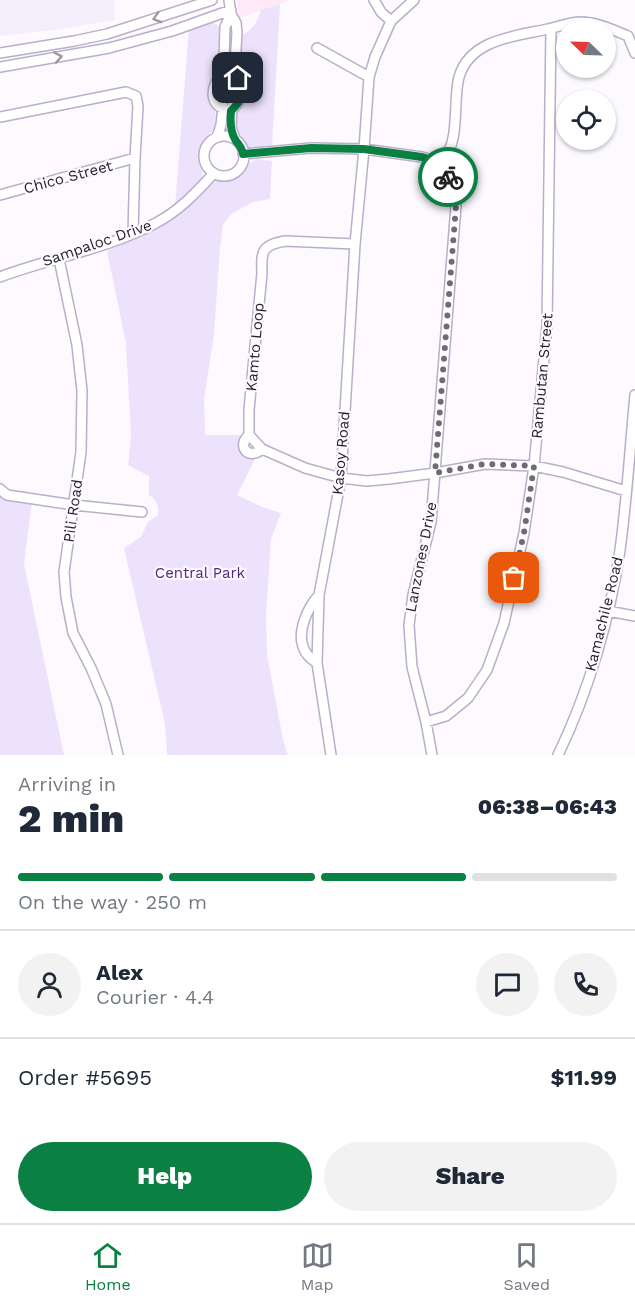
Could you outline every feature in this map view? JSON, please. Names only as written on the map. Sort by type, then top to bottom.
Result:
[{"type":"street","points":[[0,61],[107,34],[213,0]]},
{"type":"street","points":[[374,0],[381,12],[391,21],[414,0]]},
{"type":"street","points":[[0,61],[109,48],[172,31],[230,8]]},
{"type":"street","points":[[217,137],[228,102],[235,66],[236,23],[230,8]]},
{"type":"street","points":[[230,8],[225,27],[224,72],[231,126],[243,154],[241,166],[237,171],[226,176],[219,176],[205,164],[207,145],[217,137],[235,139]]},
{"type":"street","name":"Kasoy Road","points":[[331,755],[316,663],[319,595],[341,478],[355,244],[369,77],[391,21]]},
{"type":"street","points":[[243,154],[311,148],[364,149],[422,157],[437,162],[446,156],[450,148],[454,132],[459,76],[468,59],[485,45],[517,35],[579,22],[602,25],[628,36],[635,53]]},
{"type":"street","points":[[628,36],[635,27]]},
{"type":"street","name":"Rambutan Street","points":[[426,722],[446,716],[468,698],[487,670],[504,623],[524,533],[534,466],[547,326],[550,29]]},
{"type":"street","points":[[317,48],[369,77]]},
{"type":"street","points":[[224,72],[213,89],[215,101],[239,103],[242,98],[242,84],[235,66]]},
{"type":"street","points":[[0,117],[126,92],[136,96],[138,106],[133,234]]},
{"type":"street","name":"Chico Street","points":[[0,195],[135,158]]},
{"type":"street","name":"Lanzones Drive","points":[[432,755],[412,667],[409,625],[413,595],[431,522],[456,206],[454,190],[437,162]]},
{"type":"street","name":"Sampaloc Drive","points":[[0,277],[133,234],[155,224],[190,199],[214,173]]},
{"type":"street","name":"Kamto Loop","points":[[355,244],[285,241],[266,247],[262,257],[249,410],[249,435],[262,449],[305,468],[341,478],[367,481],[485,464],[534,466],[563,472],[626,491]]},
{"type":"street","name":"Pili Road","points":[[59,259],[77,345],[82,391],[81,452],[64,572],[66,597],[74,633],[106,704],[118,755]]},
{"type":"street","name":"Kamachile Road","points":[[558,755],[573,723],[593,666],[608,611],[620,552],[635,395]]},
{"type":"street","points":[[0,489],[7,495],[142,512]]},
{"type":"street","points":[[316,663],[302,646],[302,635],[308,611],[319,595]]},
{"type":"street","points":[[608,611],[635,616]]},
{"type":"shaded area","points":[[0,0],[114,0],[115,20],[0,36]]},
{"type":"shaded area","points":[[237,0],[291,0],[239,18]]},
{"type":"green space","points":[[280,4],[272,146],[247,148],[235,135],[235,114],[245,99],[238,65],[240,36],[254,26],[261,10]]},
{"type":"green space","points":[[208,21],[215,23],[221,29],[215,121],[213,130],[199,150],[201,182],[175,207],[189,28]]},
{"type":"green space","name":"Central Park","points":[[257,159],[272,161],[270,199],[253,202],[231,214],[223,224],[214,334],[204,399],[205,435],[241,435],[242,451],[255,459],[237,495],[281,513],[271,539],[266,616],[267,654],[283,740],[288,755],[167,755],[165,724],[124,548],[141,537],[148,522],[158,515],[158,508],[156,501],[149,495],[149,476],[128,465],[131,437],[126,343],[107,251],[163,224],[193,203],[213,183],[232,177]]},
{"type":"green space","points":[[0,491],[32,502],[24,564],[64,755],[0,755]]},
{"type":"way so far","points":[[448,177],[454,190],[456,206],[435,473],[485,464],[534,466],[524,533],[514,578]]},
{"type":"route","points":[[238,78],[242,84],[242,98],[231,111],[231,126],[243,154],[311,148],[364,149],[422,157],[437,162],[448,177]]}]
